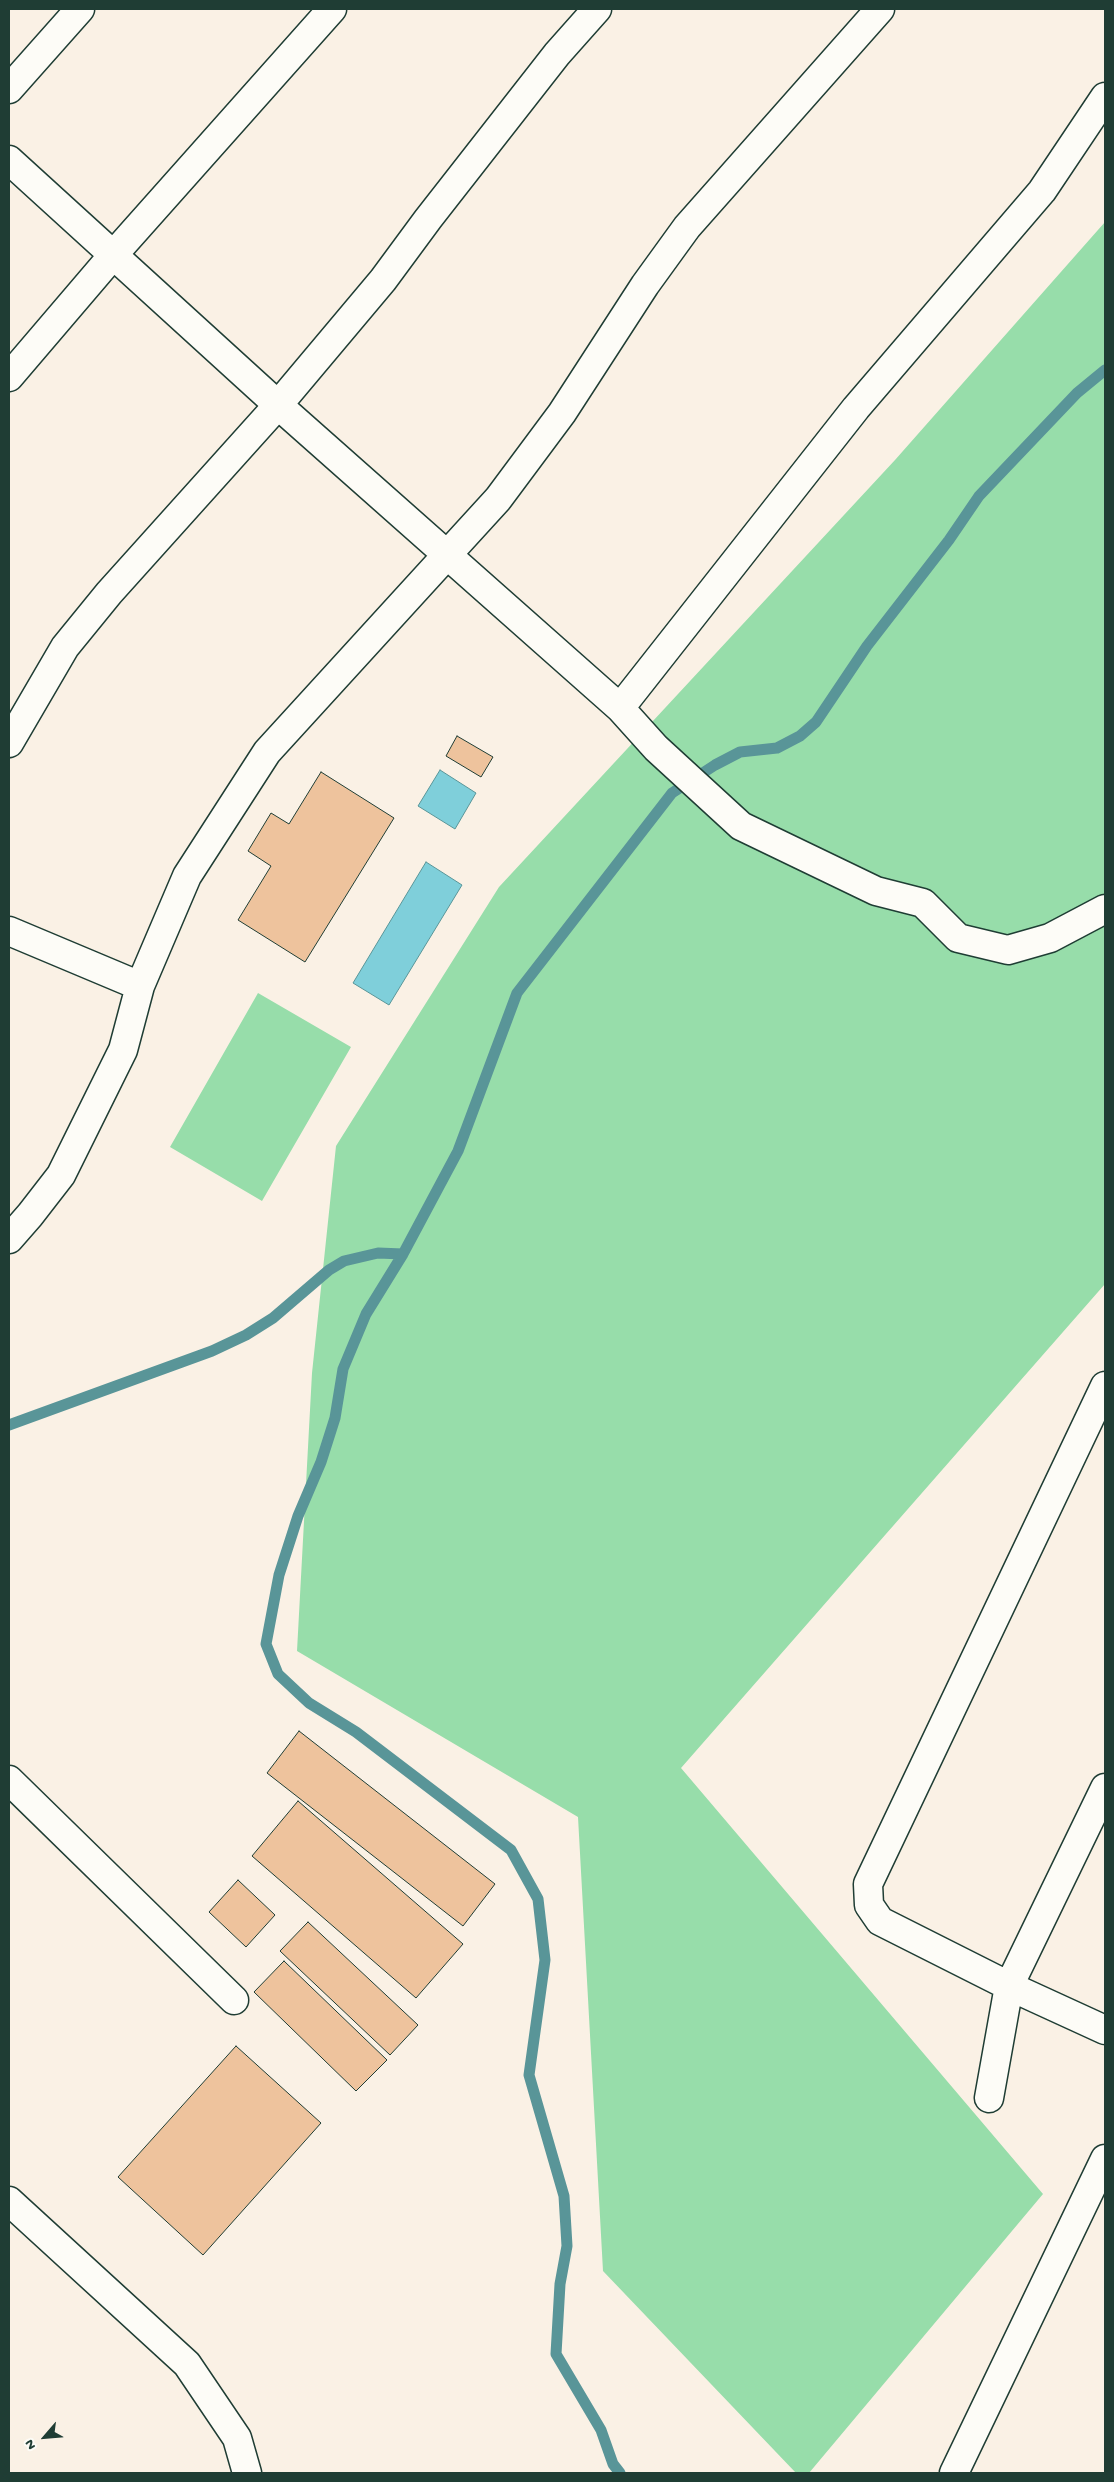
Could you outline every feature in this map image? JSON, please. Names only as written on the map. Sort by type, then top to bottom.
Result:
[{"type":"street","points":[[9,89],[80,9]]},
{"type":"street","points":[[9,377],[114,254],[332,9]]},
{"type":"street","points":[[9,743],[64,647],[109,593],[278,405],[383,280],[428,219],[557,54],[597,9]]},
{"type":"street","points":[[9,1239],[60,1175],[123,1050],[140,986],[186,876],[267,752],[448,557],[498,500],[538,448],[608,344],[644,285],[687,227],[880,9]]},
{"type":"street","points":[[620,708],[856,408],[1042,191],[1105,97]]},
{"type":"street","points":[[9,160],[278,405],[620,708],[656,748],[741,826],[876,891],[923,903],[958,938],[1008,950],[1050,938],[1105,909]]},
{"type":"street","points":[[9,931],[140,986]]},
{"type":"street","points":[[1105,1386],[868,1884],[870,1905],[880,1921],[1009,1986],[1105,2030]]},
{"type":"street","points":[[9,1780],[234,2000]]},
{"type":"street","points":[[989,2098],[1009,1986],[1105,1788]]},
{"type":"street","points":[[954,2473],[1105,2159]]},
{"type":"street","points":[[9,2201],[187,2364],[238,2438],[247,2473]]},
{"type":"green space","points":[[1105,222],[1105,1284],[681,1768],[1043,2194],[809,2473],[796,2473],[603,2271],[578,1817],[297,1651],[312,1373],[336,1146],[499,887],[895,460]]},
{"type":"green space","points":[[258,993],[351,1047],[262,1201],[170,1147]]},
{"type":"water","points":[[440,770],[476,793],[455,829],[418,806]]},
{"type":"water","points":[[426,862],[462,885],[389,1005],[353,983]]},
{"type":"building","points":[[457,736],[493,757],[481,777],[446,756]]},
{"type":"building","points":[[321,772],[394,818],[305,962],[238,920],[271,866],[248,851],[271,813],[289,824]]},
{"type":"building","points":[[299,1731],[495,1884],[463,1926],[267,1773]]},
{"type":"building","points":[[298,1801],[463,1944],[416,1998],[252,1856]]},
{"type":"building","points":[[238,1880],[275,1915],[246,1947],[209,1912]]},
{"type":"building","points":[[308,1922],[418,2025],[390,2055],[280,1951]]},
{"type":"building","points":[[284,1961],[387,2060],[356,2091],[254,1992]]},
{"type":"building","points":[[236,2046],[321,2123],[203,2255],[118,2177]]},
{"type":"waterway","points":[[620,2473],[613,2464],[601,2430],[556,2354],[560,2284],[567,2246],[564,2196],[529,2075],[545,1960],[538,1899],[511,1850],[356,1732],[309,1703],[278,1674],[266,1644],[279,1575],[298,1516],[321,1462],[335,1418],[343,1369],[366,1314],[403,1254],[458,1151],[517,993],[672,793],[715,765],[740,752],[777,748],[800,736],[816,722],[867,646],[949,540],[979,496],[1077,393],[1105,370]]},
{"type":"waterway","points":[[9,1425],[212,1351],[246,1335],[273,1318],[329,1270],[344,1261],[378,1253],[403,1254]]}]
